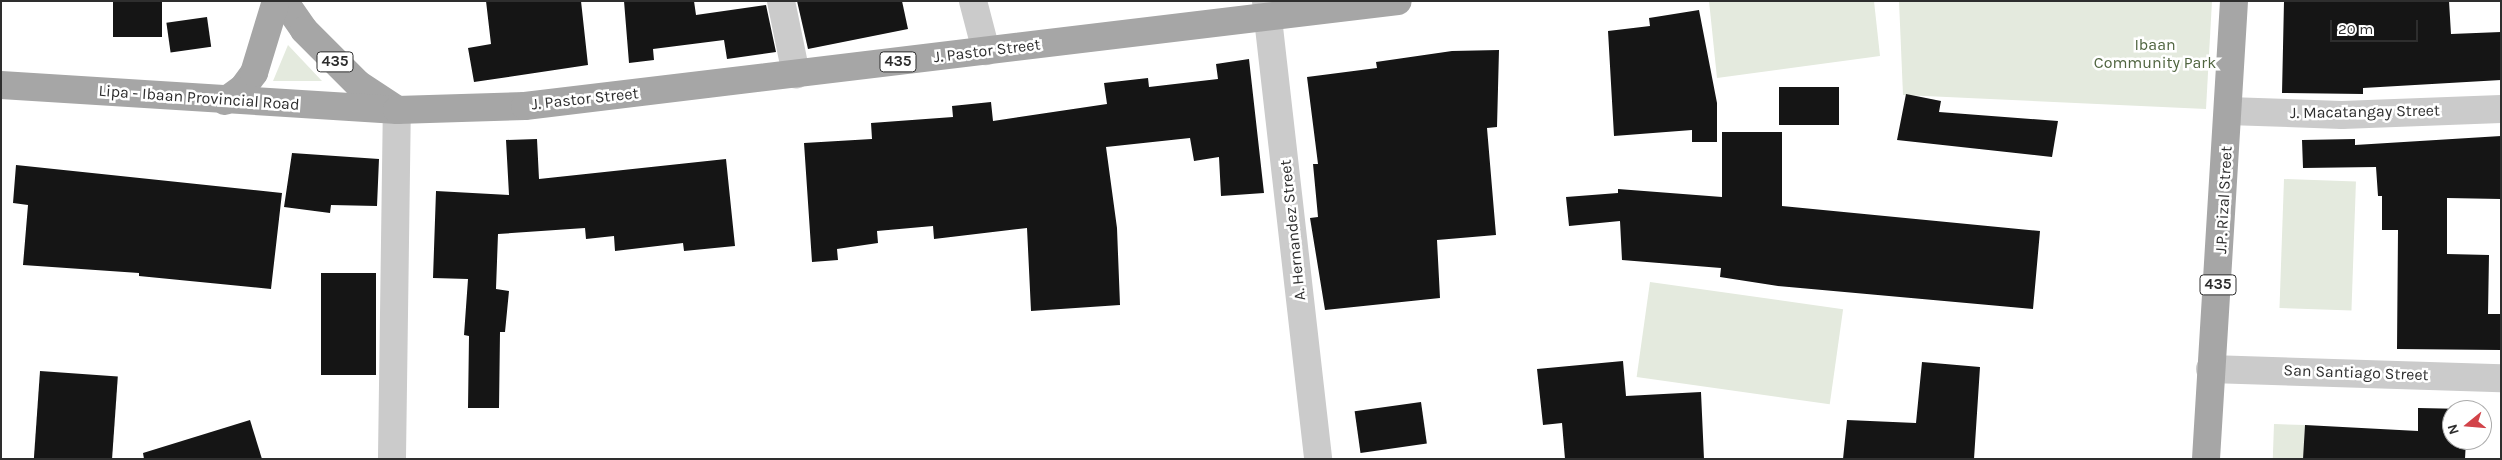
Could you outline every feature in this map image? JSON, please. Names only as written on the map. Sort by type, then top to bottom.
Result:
[{"type":"main road","points":[[225,101],[243,88],[254,73],[276,1]]},
{"type":"main road","name":"435","points":[[284,1],[304,30],[358,84],[398,110]]},
{"type":"main road","name":"J. Pastor Street","points":[[398,110],[525,106],[986,51],[1268,9],[1398,1]]},
{"type":"main road","name":"J.P. Rizal Street","points":[[2206,459],[2234,1]]},
{"type":"main road","name":"Lipa - Ibaan Provincial Road","points":[[1,85],[225,101],[398,110]]},
{"type":"street","points":[[781,1],[796,74]]},
{"type":"street","points":[[973,1],[986,51]]},
{"type":"street","name":"A. Hernandez Street","points":[[1268,9],[1318,459]]},
{"type":"street","name":"J. Macatangay Street","points":[[2228,111],[2342,115],[2501,109]]},
{"type":"street","points":[[392,457],[398,110]]},
{"type":"street","name":"San Santiago Street","points":[[2210,369],[2501,378]]},
{"type":"green space","points":[[1709,1],[1874,1],[1880,56],[1717,78]]},
{"type":"green space","name":"Ibaan Community Park","points":[[1899,1],[2212,1],[2206,109],[1903,95]]},
{"type":"green space","points":[[288,45],[322,81],[273,81]]},
{"type":"green space","points":[[2284,179],[2356,182],[2351,310],[2279,308]]},
{"type":"green space","points":[[1650,282],[1843,309],[1830,404],[1637,377]]},
{"type":"green space","points":[[2274,424],[2305,425],[2304,459],[2273,459]]},
{"type":"building","points":[[113,1],[162,1],[162,37],[113,37]]},
{"type":"building","points":[[486,1],[581,1],[588,65],[474,82],[468,48],[491,44]]},
{"type":"building","points":[[624,1],[694,1],[696,15],[766,5],[776,52],[727,59],[724,40],[653,49],[654,60],[629,63]]},
{"type":"building","points":[[797,1],[902,1],[908,29],[808,49]]},
{"type":"building","points":[[2284,1],[2449,1],[2451,34],[2501,32],[2501,80],[2363,88],[2363,94],[2282,93]]},
{"type":"building","points":[[1699,10],[1717,103],[1717,142],[1692,142],[1692,130],[1614,136],[1608,31],[1650,26],[1649,18]]},
{"type":"building","points":[[207,17],[211,47],[171,52],[166,23]]},
{"type":"building","points":[[1499,50],[1497,127],[1487,128],[1496,235],[1437,240],[1440,298],[1325,310],[1310,218],[1318,217],[1313,164],[1318,164],[1307,77],[1377,68],[1376,62],[1452,51]]},
{"type":"building","points":[[1249,59],[1264,193],[1221,196],[1219,157],[1194,161],[1190,138],[1106,147],[1117,228],[1120,305],[1031,311],[1027,228],[934,239],[933,226],[877,231],[878,243],[837,249],[838,260],[812,262],[804,143],[872,139],[871,123],[953,117],[952,106],[991,102],[993,121],[1107,104],[1104,83],[1148,78],[1149,87],[1218,79],[1216,64]]},
{"type":"building","points":[[1779,87],[1839,87],[1839,125],[1779,125]]},
{"type":"building","points":[[1906,94],[1941,101],[1939,112],[2058,121],[2052,157],[1897,140]]},
{"type":"building","points":[[1722,132],[1782,132],[1782,206],[2040,231],[2033,309],[1778,286],[1720,277],[1721,268],[1622,260],[1620,221],[1569,226],[1566,197],[1618,193],[1618,189],[1722,197]]},
{"type":"building","points":[[2501,136],[2501,199],[2447,198],[2447,254],[2489,255],[2488,314],[2501,314],[2501,350],[2397,349],[2398,230],[2382,230],[2382,196],[2378,196],[2376,167],[2303,168],[2302,140],[2355,139],[2355,145]]},
{"type":"building","points":[[537,139],[539,179],[726,159],[735,246],[684,251],[683,243],[615,251],[614,236],[586,239],[585,228],[498,234],[496,289],[509,291],[505,332],[500,332],[499,408],[468,408],[469,336],[464,335],[468,279],[433,278],[436,191],[509,195],[506,140]]},
{"type":"building","points":[[292,153],[379,159],[377,206],[331,205],[330,213],[284,207]]},
{"type":"building","points":[[16,165],[282,193],[271,289],[139,276],[139,273],[23,265],[28,205],[13,203]]},
{"type":"building","points":[[321,273],[376,273],[376,375],[321,375]]},
{"type":"building","points":[[1623,361],[1626,396],[1701,392],[1704,459],[1565,459],[1562,423],[1543,425],[1537,369]]},
{"type":"building","points":[[1922,362],[1980,367],[1974,459],[1843,459],[1847,420],[1916,423]]},
{"type":"building","points":[[40,371],[118,376],[112,459],[34,459]]},
{"type":"building","points":[[1421,402],[1427,444],[1360,453],[1355,411]]},
{"type":"building","points":[[2418,408],[2442,408],[2442,450],[2465,450],[2465,459],[2303,459],[2305,425],[2418,431]]},
{"type":"building","points":[[250,420],[262,459],[144,459],[143,453]]}]
